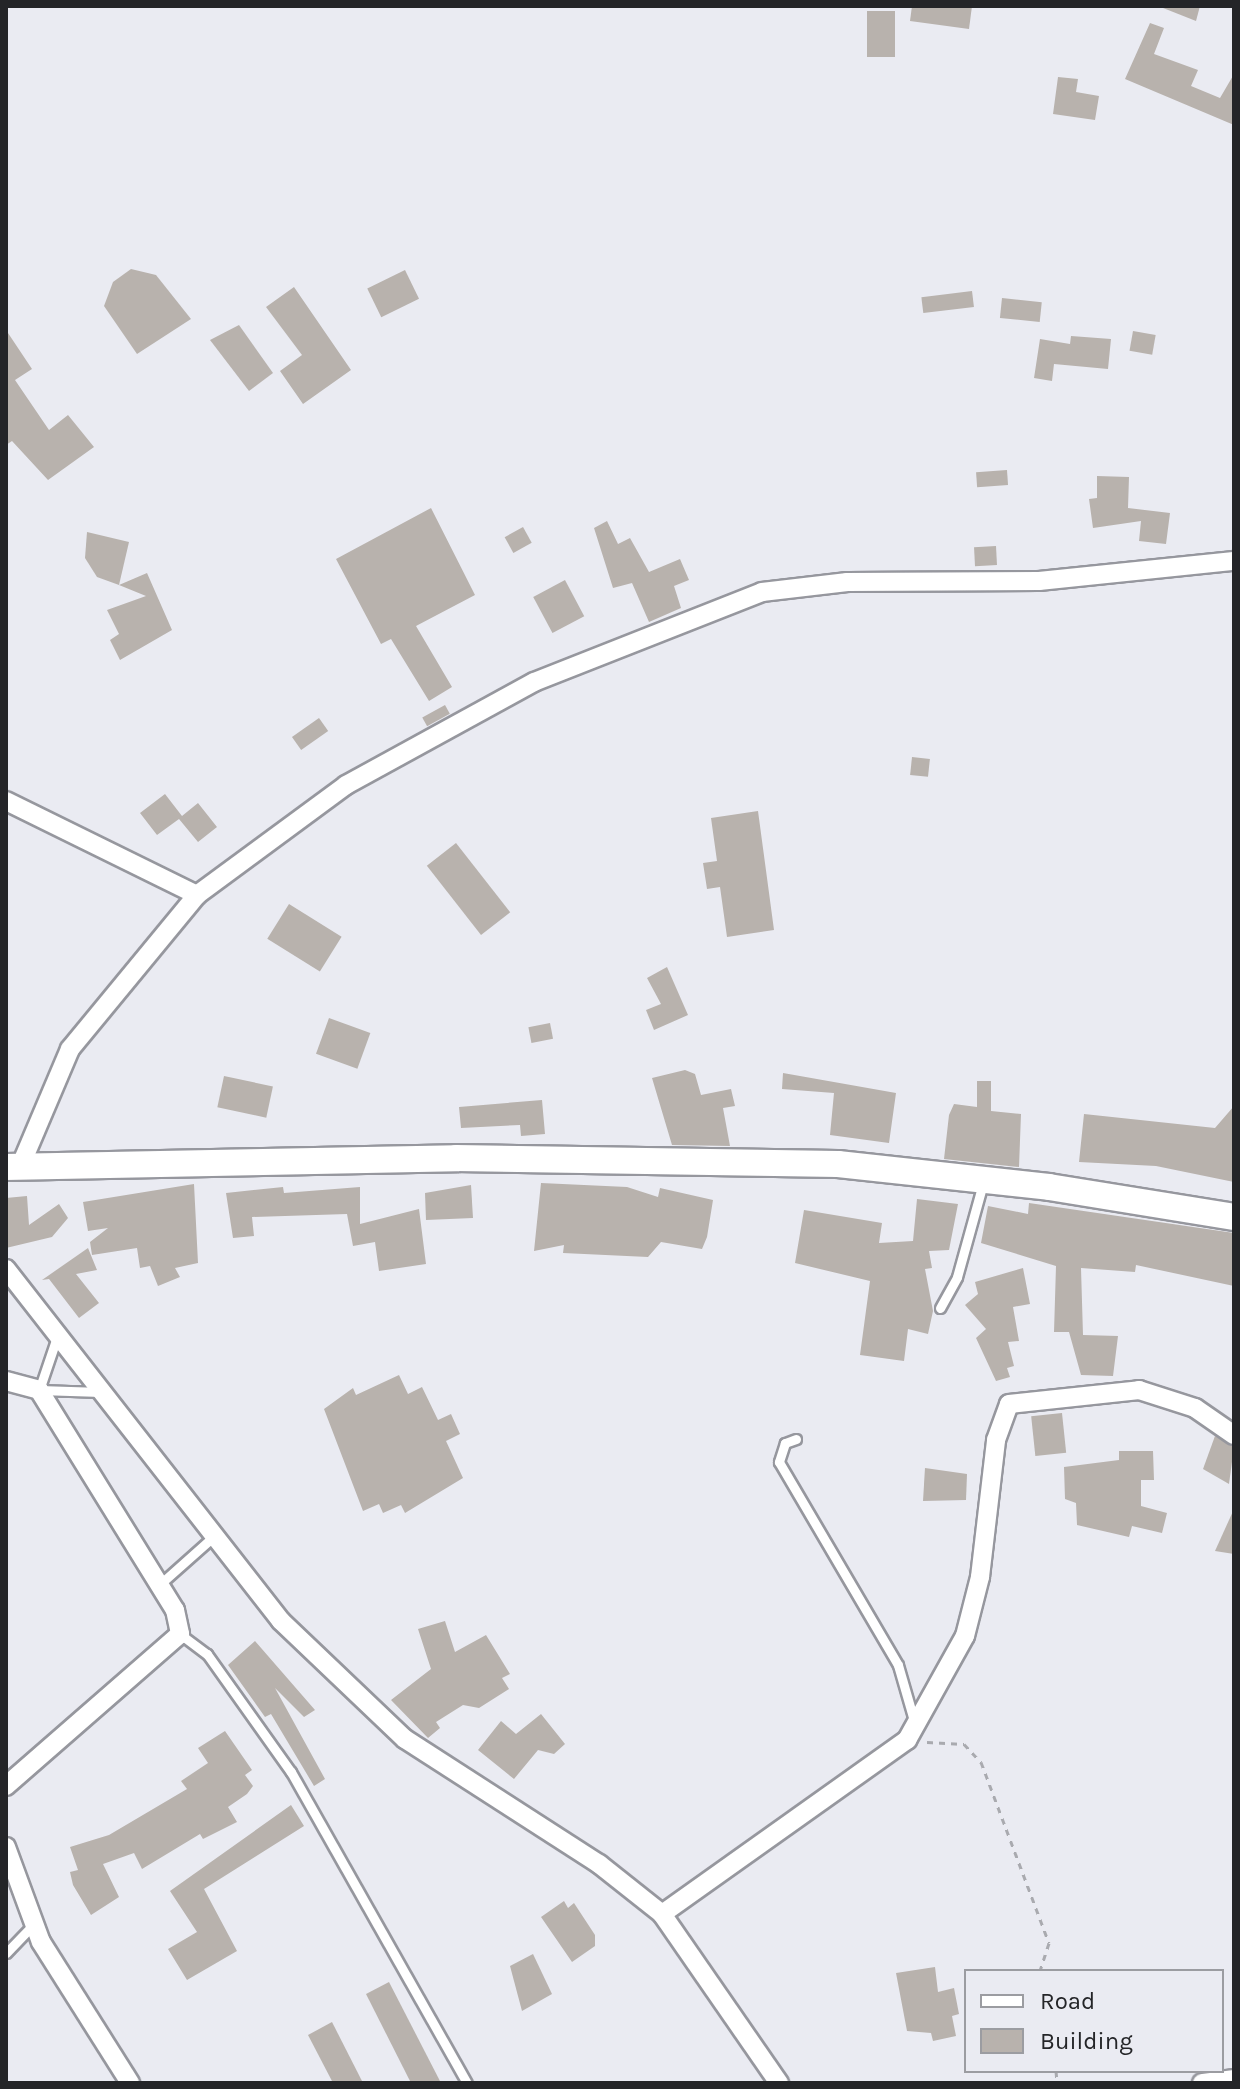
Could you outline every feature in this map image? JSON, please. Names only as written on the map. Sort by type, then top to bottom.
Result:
[{"type":"street","points":[[1234,561],[1039,581],[847,582],[762,592],[708,609],[534,682],[346,785],[197,895],[70,1049],[13,1167],[456,1158],[838,1164],[984,1179],[1234,1217]]},
{"type":"street","points":[[6,801],[197,895]]},
{"type":"street","points":[[6,1269],[281,1621],[405,1739],[599,1864],[662,1914],[779,2083]]},
{"type":"street","points":[[6,1381],[39,1390],[159,1585],[180,1634],[6,1786]]},
{"type":"street","points":[[662,1914],[911,1734],[965,1636],[980,1577],[996,1440],[1009,1404],[1139,1390],[1195,1408],[1234,1435]]},
{"type":"street","points":[[6,1847],[34,1924],[130,2083]]},
{"type":"street","points":[[1202,2083],[1234,2079]]},
{"type":"lane","points":[[940,1308],[957,1277],[984,1179]]},
{"type":"lane","points":[[58,1334],[39,1390],[105,1392]]},
{"type":"lane","points":[[796,1439],[785,1443],[779,1462],[898,1665],[911,1734]]},
{"type":"lane","points":[[159,1585],[213,1537]]},
{"type":"lane","points":[[180,1634],[207,1654],[291,1772],[467,2083]]},
{"type":"lane","points":[[6,1953],[34,1924]]},
{"type":"path","points":[[911,1734],[964,1744],[981,1762],[1049,1943],[1041,1969]]},
{"type":"building","points":[[912,6],[972,6],[969,29],[910,21]]},
{"type":"building","points":[[1158,6],[1200,6],[1196,21]]},
{"type":"building","points":[[867,11],[895,11],[895,57],[867,57]]},
{"type":"building","points":[[1150,23],[1164,28],[1154,54],[1198,70],[1191,86],[1220,98],[1234,74],[1234,125],[1125,79]]},
{"type":"building","points":[[1058,77],[1078,79],[1076,92],[1099,96],[1095,120],[1053,114]]},
{"type":"building","points":[[131,269],[156,275],[191,319],[137,354],[104,306],[113,282]]},
{"type":"building","points":[[405,270],[419,299],[381,317],[367,288]]},
{"type":"building","points":[[294,287],[351,370],[303,404],[280,371],[302,355],[266,307]]},
{"type":"building","points":[[972,291],[974,307],[923,313],[921,297]]},
{"type":"building","points":[[1002,298],[1042,302],[1040,322],[1000,318]]},
{"type":"building","points":[[239,325],[273,373],[249,391],[210,340]]},
{"type":"building","points":[[6,330],[32,369],[15,380],[49,430],[68,415],[94,447],[48,480],[12,441],[6,445]]},
{"type":"building","points":[[1133,331],[1156,335],[1152,355],[1130,351]]},
{"type":"building","points":[[1071,336],[1111,339],[1108,369],[1054,364],[1052,381],[1034,378],[1040,339],[1070,344]]},
{"type":"building","points":[[1007,470],[1008,485],[977,487],[976,472]]},
{"type":"building","points":[[1097,476],[1129,477],[1128,508],[1170,513],[1166,544],[1139,541],[1141,521],[1093,528],[1089,499],[1097,498]]},
{"type":"building","points":[[431,508],[475,595],[416,626],[452,687],[429,701],[391,639],[381,644],[336,559]]},
{"type":"building","points":[[607,521],[618,544],[630,538],[649,572],[680,559],[689,580],[674,586],[681,608],[649,622],[632,583],[613,588],[594,528]]},
{"type":"building","points":[[523,527],[532,543],[513,553],[505,537]]},
{"type":"building","points":[[87,532],[129,542],[119,585],[97,577],[85,558]]},
{"type":"building","points":[[996,546],[997,565],[975,566],[974,547]]},
{"type":"building","points":[[147,573],[172,630],[120,660],[110,640],[119,634],[107,610],[146,596],[119,585]]},
{"type":"building","points":[[565,580],[584,616],[552,633],[533,597]]},
{"type":"building","points":[[445,705],[450,714],[427,726],[422,718]]},
{"type":"building","points":[[319,718],[328,731],[301,750],[292,737]]},
{"type":"building","points":[[912,757],[930,759],[928,777],[910,775]]},
{"type":"building","points":[[165,794],[182,816],[198,803],[217,827],[198,842],[179,819],[157,835],[140,813]]},
{"type":"building","points":[[758,811],[774,930],[727,937],[720,887],[707,889],[703,863],[717,861],[711,818]]},
{"type":"building","points":[[456,843],[510,912],[481,935],[427,866]]},
{"type":"building","points":[[289,904],[342,937],[320,972],[267,939]]},
{"type":"building","points":[[667,967],[688,1015],[654,1030],[646,1010],[661,1004],[647,978]]},
{"type":"building","points":[[329,1018],[370,1033],[357,1069],[316,1054]]},
{"type":"building","points":[[550,1023],[553,1039],[531,1043],[528,1027]]},
{"type":"building","points":[[685,1070],[695,1074],[701,1095],[731,1089],[735,1106],[723,1108],[730,1146],[672,1145],[652,1078]]},
{"type":"building","points":[[783,1073],[896,1093],[889,1143],[830,1135],[834,1093],[782,1089]]},
{"type":"building","points":[[224,1076],[273,1086],[266,1118],[217,1107]]},
{"type":"building","points":[[977,1081],[991,1081],[991,1111],[1021,1114],[1019,1167],[944,1159],[949,1115],[954,1104],[977,1107]]},
{"type":"building","points":[[542,1100],[545,1134],[521,1136],[520,1125],[461,1128],[459,1107]]},
{"type":"building","points":[[1234,1106],[1234,1182],[1156,1166],[1079,1162],[1084,1114],[1215,1128]]},
{"type":"building","points":[[541,1183],[627,1187],[658,1197],[660,1188],[713,1200],[707,1237],[702,1249],[661,1242],[648,1257],[563,1253],[564,1245],[534,1251]]},
{"type":"building","points":[[194,1184],[198,1263],[175,1268],[180,1277],[158,1286],[150,1266],[140,1268],[137,1248],[92,1255],[90,1242],[108,1228],[88,1231],[83,1202]]},
{"type":"building","points":[[471,1185],[473,1218],[426,1220],[425,1193]]},
{"type":"building","points":[[283,1187],[284,1193],[360,1187],[360,1224],[419,1209],[426,1264],[379,1271],[375,1242],[353,1246],[347,1214],[252,1217],[254,1236],[233,1238],[226,1193]]},
{"type":"building","points":[[27,1196],[29,1225],[59,1204],[68,1218],[52,1237],[6,1248],[6,1198]]},
{"type":"building","points":[[917,1199],[958,1204],[949,1250],[929,1251],[932,1268],[925,1269],[933,1311],[928,1334],[908,1329],[904,1361],[860,1355],[870,1281],[795,1263],[804,1210],[882,1223],[879,1243],[913,1241]]},
{"type":"building","points":[[1029,1203],[1234,1233],[1234,1286],[1136,1265],[1135,1272],[1081,1268],[1083,1335],[1118,1336],[1113,1376],[1081,1375],[1069,1332],[1054,1332],[1056,1266],[981,1243],[988,1206],[1028,1214]]},
{"type":"building","points":[[88,1248],[97,1270],[76,1274],[99,1303],[79,1318],[49,1279],[42,1280]]},
{"type":"building","points":[[1023,1268],[1030,1304],[1013,1307],[1019,1341],[1008,1342],[1014,1366],[1007,1368],[1010,1377],[996,1381],[976,1338],[986,1329],[965,1305],[978,1294],[975,1282]]},
{"type":"building","points":[[399,1375],[408,1394],[422,1387],[438,1420],[451,1414],[460,1434],[446,1441],[463,1478],[405,1513],[401,1505],[383,1513],[379,1504],[363,1511],[324,1409],[353,1388],[356,1395]]},
{"type":"building","points":[[1062,1413],[1066,1453],[1035,1456],[1031,1416]]},
{"type":"building","points":[[1215,1436],[1234,1447],[1229,1484],[1203,1469]]},
{"type":"building","points":[[1119,1451],[1153,1451],[1154,1480],[1141,1480],[1141,1506],[1167,1513],[1162,1533],[1132,1526],[1129,1537],[1077,1525],[1076,1503],[1065,1499],[1064,1467],[1119,1460]]},
{"type":"building","points":[[925,1468],[967,1474],[966,1500],[923,1501]]},
{"type":"building","points":[[1234,1509],[1234,1554],[1215,1551]]},
{"type":"building","points":[[445,1621],[455,1652],[486,1635],[510,1674],[502,1678],[509,1689],[479,1708],[463,1705],[436,1722],[440,1728],[428,1738],[391,1700],[431,1669],[418,1629]]},
{"type":"building","points":[[255,1641],[315,1710],[304,1717],[275,1688],[325,1779],[314,1786],[271,1714],[265,1717],[228,1665]]},
{"type":"building","points":[[541,1714],[565,1744],[554,1754],[538,1750],[514,1779],[478,1750],[501,1721],[516,1734]]},
{"type":"building","points":[[225,1731],[252,1770],[245,1775],[253,1786],[228,1807],[237,1822],[203,1839],[200,1834],[142,1869],[134,1853],[103,1864],[119,1897],[91,1915],[73,1885],[70,1872],[78,1870],[70,1847],[109,1835],[187,1789],[181,1781],[208,1763],[198,1748]]},
{"type":"building","points":[[291,1805],[304,1826],[204,1889],[237,1951],[187,1980],[168,1949],[197,1932],[170,1891]]},
{"type":"building","points":[[564,1901],[568,1908],[574,1903],[595,1935],[595,1946],[572,1962],[541,1917]]},
{"type":"building","points":[[533,1954],[552,1994],[522,2011],[510,1966]]},
{"type":"building","points":[[935,1967],[938,1992],[954,1988],[959,2014],[952,2016],[956,2036],[933,2041],[931,2033],[907,2031],[896,1973]]},
{"type":"building","points":[[389,1982],[441,2083],[411,2083],[366,1994]]},
{"type":"building","points":[[332,2022],[363,2083],[333,2083],[308,2035]]}]
